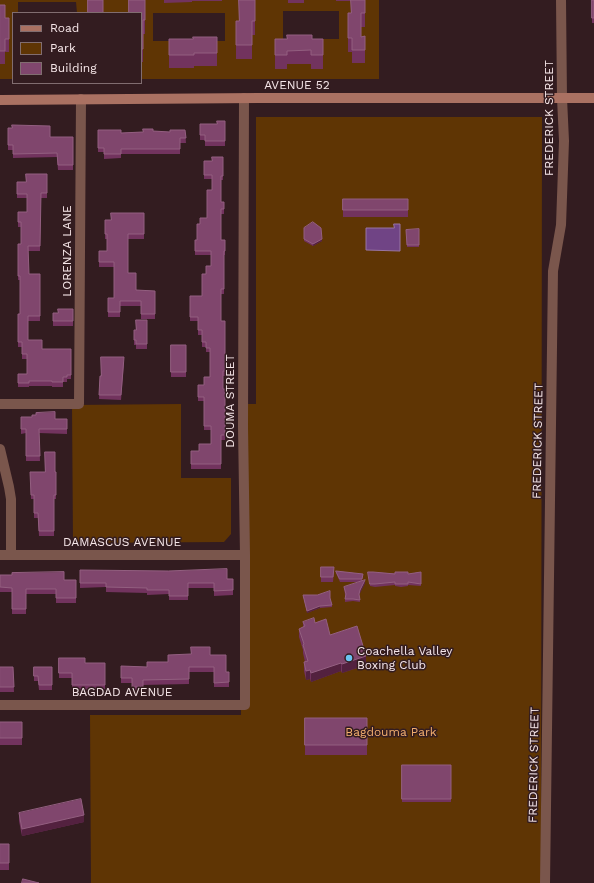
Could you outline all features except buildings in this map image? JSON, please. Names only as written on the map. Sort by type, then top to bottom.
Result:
[{"type":"main road","name":"AVENUE 52","points":[[0,100],[594,98]]},
{"type":"street","name":"FREDERICK STREET","points":[[545,883],[553,272],[561,225],[564,141],[562,98],[562,0]]},
{"type":"street","name":"DOUMA STREET","points":[[244,98],[243,427],[245,705]]},
{"type":"street","name":"LORENZA LANE","points":[[0,404],[79,404],[81,99]]},
{"type":"street","points":[[0,450],[10,487],[11,556]]},
{"type":"street","name":"DAMASCUS AVENUE","points":[[0,556],[245,556]]},
{"type":"street","name":"BAGDAD AVENUE","points":[[0,705],[245,705]]},
{"type":"green space","points":[[0,0],[379,0],[379,79],[142,79],[142,12],[77,12],[76,2],[18,2],[18,12],[12,12],[12,79],[0,79]],"holes":[[[283,11],[339,11],[339,39],[283,39]],[[153,13],[225,13],[225,41],[153,41]]]},
{"type":"green space","name":"Bagdouma Park","points":[[256,117],[542,117],[541,883],[91,883],[90,715],[241,715],[242,404],[256,404]]},
{"type":"green space","points":[[181,404],[181,478],[231,478],[231,534],[224,542],[73,543],[72,405]]},
{"type":"shaded area","points":[[394,224],[400,224],[400,251],[366,250],[366,228],[394,228]]},
{"type":"place","name":"Coachella Valley Boxing Club","points":[[349,658]]}]
